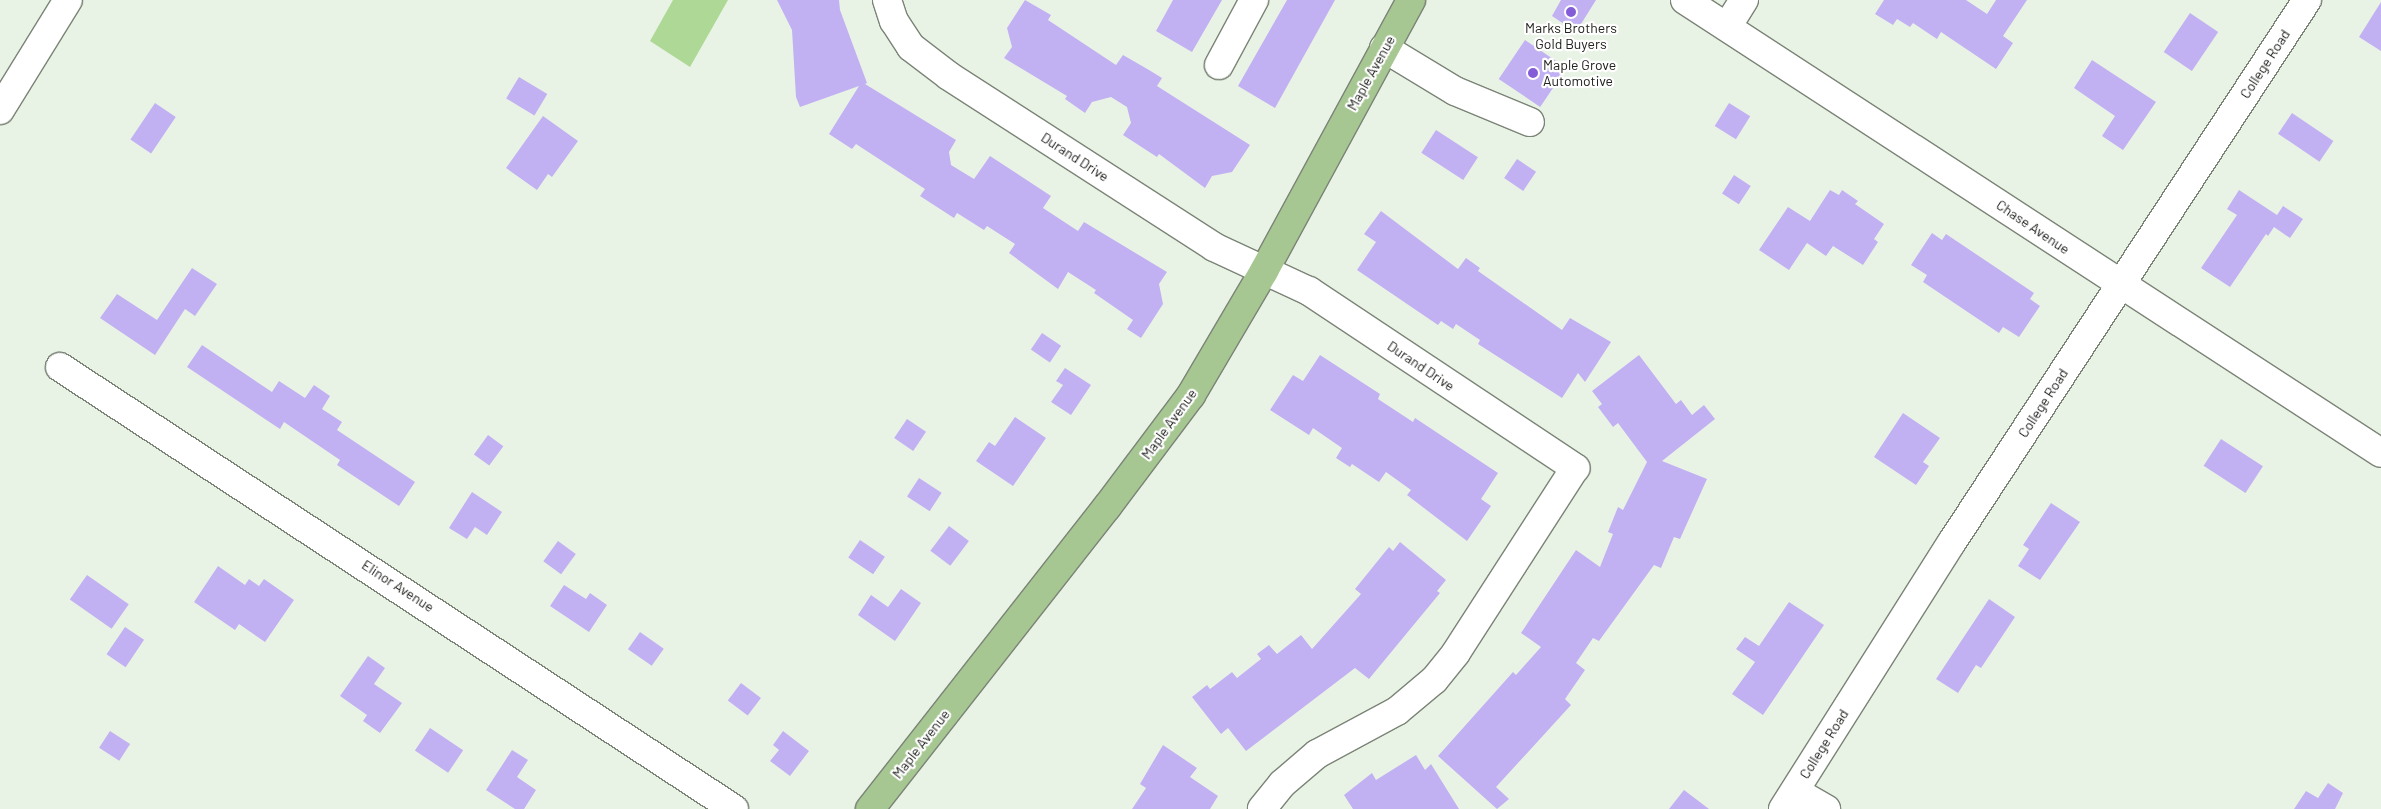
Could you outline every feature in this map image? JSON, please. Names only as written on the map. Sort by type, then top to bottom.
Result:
[{"type":"main road","name":"Maple Avenue","points":[[870,809],[1158,442],[1212,360],[1264,271],[1411,0]]},
{"type":"street","points":[[0,110],[68,0]]},
{"type":"street","name":"Durand Drive","points":[[887,0],[901,33],[927,60],[1214,247],[1309,291],[1574,468],[1456,653],[1434,680],[1397,711],[1317,754],[1282,784],[1262,809]]},
{"type":"street","points":[[1218,65],[1254,0]]},
{"type":"street","name":"Chase Avenue","points":[[1685,0],[2381,453]]},
{"type":"street","points":[[1727,27],[1744,0]]},
{"type":"street","name":"College Road","points":[[1789,800],[1952,542],[2307,0]]},
{"type":"street","points":[[1384,48],[1455,91],[1530,122]]},
{"type":"street","name":"Elinor Avenue","points":[[60,367],[734,809]]},
{"type":"street","points":[[1789,800],[1826,809]]},
{"type":"green space","points":[[673,0],[728,0],[690,67],[650,41]]},
{"type":"building","points":[[777,0],[839,0],[840,10],[867,83],[865,84],[956,140],[949,152],[951,165],[974,179],[990,156],[1051,196],[1043,208],[1078,231],[1084,222],[1167,272],[1159,284],[1163,304],[1141,338],[1127,329],[1133,320],[1094,293],[1096,290],[1068,272],[1058,289],[1009,253],[1015,244],[987,226],[984,230],[957,213],[954,218],[920,196],[925,189],[856,144],[852,149],[829,134],[859,86],[800,107],[796,97],[792,30]]},
{"type":"building","points":[[1025,0],[1051,15],[1048,20],[1116,65],[1123,55],[1162,78],[1157,86],[1250,145],[1232,172],[1212,176],[1205,188],[1159,154],[1157,157],[1123,135],[1131,123],[1127,107],[1111,97],[1092,102],[1085,113],[1065,99],[1067,96],[1004,58],[1012,47],[1007,28]]},
{"type":"building","points":[[1173,0],[1222,0],[1192,52],[1156,31]]},
{"type":"building","points":[[1287,0],[1335,0],[1275,108],[1238,86]]},
{"type":"building","name":"Marks Brothers Gold Buyers","points":[[1561,0],[1596,0],[1576,32],[1552,16]]},
{"type":"building","points":[[1884,0],[1966,0],[1987,14],[1996,0],[2027,0],[2003,36],[2013,43],[1996,69],[1941,32],[1937,39],[1913,23],[1910,27],[1897,19],[1893,25],[1875,14]]},
{"type":"building","points":[[2381,2],[2381,51],[2359,37]]},
{"type":"building","points":[[2190,13],[2218,32],[2192,71],[2164,52]]},
{"type":"building","name":"Maple Grove Automotive","points":[[1525,40],[1566,68],[1540,107],[1499,79]]},
{"type":"building","points":[[2092,60],[2156,102],[2123,150],[2102,136],[2115,116],[2074,88]]},
{"type":"building","points":[[519,77],[547,94],[534,115],[506,98]]},
{"type":"building","points":[[155,103],[176,117],[151,153],[130,139]]},
{"type":"building","points":[[1729,103],[1750,116],[1736,139],[1715,126]]},
{"type":"building","points":[[2292,113],[2333,141],[2319,162],[2278,134]]},
{"type":"building","points":[[543,116],[578,141],[552,177],[548,174],[537,190],[506,168]]},
{"type":"building","points":[[1436,130],[1478,157],[1463,180],[1421,153]]},
{"type":"building","points":[[1517,159],[1536,172],[1523,191],[1504,178]]},
{"type":"building","points":[[1734,175],[1751,186],[1739,204],[1722,193]]},
{"type":"building","points":[[1830,190],[1839,195],[1842,190],[1858,201],[1855,204],[1884,224],[1874,239],[1878,242],[1863,265],[1833,246],[1826,256],[1807,243],[1789,270],[1759,250],[1788,207],[1810,221]]},
{"type":"building","points":[[2239,190],[2277,215],[2283,206],[2303,219],[2290,238],[2274,227],[2268,236],[2266,234],[2230,287],[2201,268],[2237,215],[2227,209]]},
{"type":"building","points":[[1381,211],[1458,269],[1466,258],[1480,268],[1478,271],[1562,330],[1570,318],[1611,342],[1585,382],[1578,373],[1562,398],[1478,344],[1480,340],[1456,324],[1453,329],[1441,321],[1438,325],[1357,270],[1376,242],[1364,234]]},
{"type":"building","points":[[1932,233],[1942,240],[1946,234],[2034,293],[2030,299],[2040,306],[2019,337],[2003,327],[1999,333],[1923,282],[1927,275],[1911,265]]},
{"type":"building","points":[[192,268],[217,284],[195,316],[185,309],[155,355],[100,318],[117,294],[157,320]]},
{"type":"building","points":[[1042,333],[1061,346],[1050,362],[1031,350]]},
{"type":"building","points":[[202,345],[272,392],[279,381],[305,398],[314,385],[330,396],[322,409],[342,422],[337,430],[415,482],[399,506],[337,465],[340,460],[284,422],[280,429],[187,367]]},
{"type":"building","points":[[1320,355],[1380,394],[1378,399],[1413,422],[1415,418],[1498,473],[1481,499],[1491,506],[1467,541],[1407,495],[1411,490],[1386,472],[1379,482],[1352,464],[1350,467],[1336,458],[1342,448],[1313,428],[1309,435],[1270,410],[1293,375],[1303,381]]},
{"type":"building","points":[[1639,355],[1676,404],[1681,400],[1692,415],[1704,405],[1715,419],[1662,461],[1707,479],[1680,539],[1674,537],[1661,568],[1654,565],[1599,641],[1593,638],[1576,663],[1585,670],[1565,699],[1571,705],[1496,787],[1509,799],[1497,809],[1438,756],[1513,672],[1516,675],[1541,647],[1521,633],[1576,550],[1600,567],[1613,534],[1608,532],[1618,507],[1623,510],[1647,462],[1618,423],[1613,427],[1598,407],[1602,404],[1592,391]]},
{"type":"building","points":[[1065,368],[1091,385],[1071,415],[1051,402],[1063,385],[1056,381]]},
{"type":"building","points":[[1903,413],[1940,438],[1923,462],[1929,466],[1916,485],[1874,457]]},
{"type":"building","points":[[1015,417],[1046,438],[1013,486],[976,461],[989,442],[995,446]]},
{"type":"building","points":[[907,419],[926,432],[913,451],[894,438]]},
{"type":"building","points":[[488,435],[503,446],[489,466],[474,454]]},
{"type":"building","points":[[2221,439],[2263,466],[2246,493],[2204,466]]},
{"type":"building","points":[[919,478],[942,493],[930,511],[907,496]]},
{"type":"building","points":[[472,492],[502,512],[487,535],[475,527],[467,539],[449,528]]},
{"type":"building","points":[[2051,503],[2080,522],[2040,580],[2018,566],[2029,549],[2023,545]]},
{"type":"building","points":[[949,526],[969,541],[950,566],[930,551]]},
{"type":"building","points":[[860,540],[885,557],[873,574],[848,557]]},
{"type":"building","points":[[558,541],[576,554],[561,574],[543,561]]},
{"type":"building","points":[[1400,542],[1446,580],[1437,591],[1440,593],[1369,679],[1355,668],[1246,751],[1228,728],[1221,734],[1192,697],[1207,685],[1210,689],[1232,672],[1237,678],[1261,659],[1257,654],[1269,645],[1277,654],[1301,635],[1312,649],[1361,594],[1355,589],[1389,547],[1393,551]]},
{"type":"building","points":[[218,566],[245,585],[249,579],[259,586],[264,579],[294,600],[265,642],[239,624],[235,630],[194,602]]},
{"type":"building","points":[[87,575],[129,604],[112,629],[70,600]]},
{"type":"building","points":[[564,585],[586,599],[590,593],[607,605],[589,632],[550,606]]},
{"type":"building","points":[[901,589],[921,603],[895,641],[858,615],[871,595],[888,607]]},
{"type":"building","points":[[1989,599],[2015,617],[1981,668],[1976,665],[1958,693],[1936,679]]},
{"type":"building","points":[[1789,602],[1824,625],[1763,715],[1732,694],[1755,662],[1736,649],[1745,637],[1759,646]]},
{"type":"building","points":[[125,627],[144,640],[126,667],[107,654]]},
{"type":"building","points":[[640,632],[664,649],[652,666],[628,649]]},
{"type":"building","points":[[368,656],[385,668],[374,684],[402,703],[380,733],[363,721],[367,715],[340,696]]},
{"type":"building","points":[[741,683],[761,698],[748,716],[728,701]]},
{"type":"building","points":[[430,728],[463,750],[448,773],[415,750]]},
{"type":"building","points":[[110,731],[130,744],[119,761],[99,748]]},
{"type":"building","points":[[783,731],[809,751],[790,776],[770,761],[779,750],[773,745]]},
{"type":"building","points":[[1163,745],[1197,768],[1190,777],[1218,796],[1210,809],[1132,809],[1146,788],[1140,784]]},
{"type":"building","points":[[512,750],[528,760],[517,777],[536,790],[524,809],[515,809],[486,790]]},
{"type":"building","points":[[1416,755],[1425,770],[1431,764],[1459,809],[1353,809],[1344,795],[1372,773],[1376,780]]},
{"type":"building","points":[[2328,783],[2343,793],[2335,809],[2294,809],[2306,791],[2318,798]]},
{"type":"building","points":[[1684,790],[1709,809],[1669,809]]},
{"type":"place","name":"Marks Brothers Gold Buyers","points":[[1571,12]]},
{"type":"place","name":"Maple Grove Automotive","points":[[1533,73]]}]
